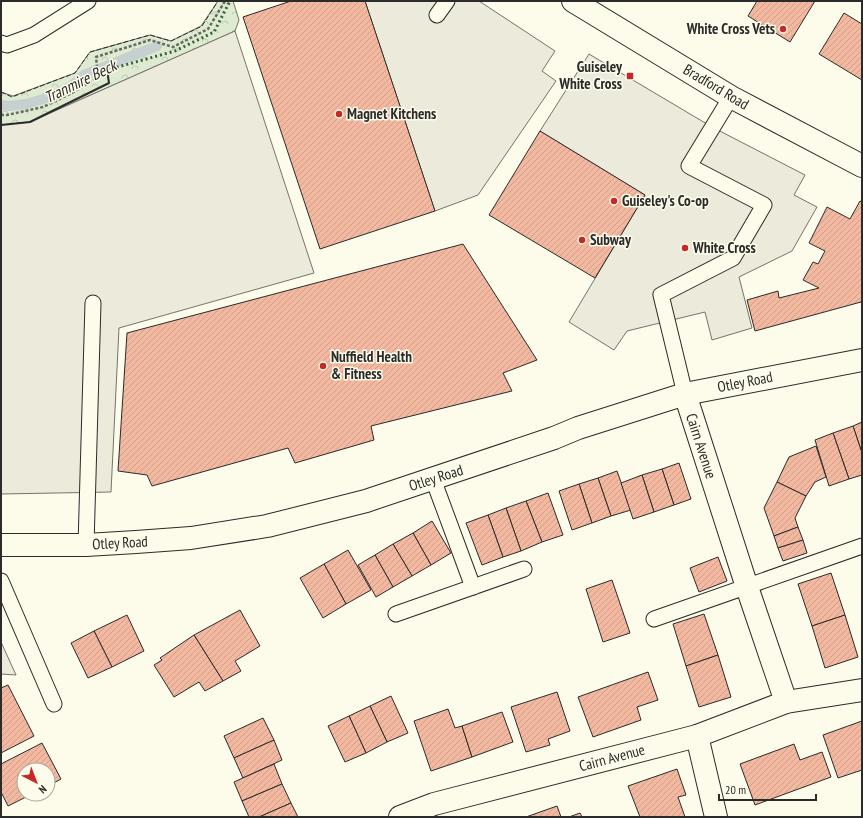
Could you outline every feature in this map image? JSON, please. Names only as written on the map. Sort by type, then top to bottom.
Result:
[{"type":"main road","name":"Bradford Road","points":[[573,1],[731,97],[862,166]]},
{"type":"main road","name":"Otley Road","points":[[1,545],[136,542],[191,538],[267,526],[366,500],[433,479],[554,438],[578,428],[685,394],[862,360]]},
{"type":"main road","name":"Cairn Avenue","points":[[685,394],[747,587],[786,702]]},
{"type":"main road","name":"Cairn Avenue","points":[[400,817],[434,811],[697,736],[786,702],[862,690]]},
{"type":"main road","points":[[697,736],[716,817]]},
{"type":"lane","points":[[1,43],[7,45],[34,34],[88,1]]},
{"type":"lane","points":[[437,15],[447,1]]},
{"type":"lane","points":[[685,394],[661,295],[732,258],[764,205],[689,166],[731,97]]},
{"type":"lane","points":[[86,544],[93,303]]},
{"type":"lane","points":[[433,479],[473,586]]},
{"type":"lane","points":[[654,619],[862,546]]},
{"type":"lane","points":[[396,614],[524,569]]},
{"type":"lane","points":[[1,581],[54,704]]},
{"type":"path","points":[[1,115],[43,107],[72,93],[98,77],[96,57],[150,40],[173,46],[208,29],[225,1]]},
{"type":"green space","points":[[218,1],[233,1],[239,20],[235,31],[30,122],[1,125],[1,92],[13,96],[75,73],[90,52],[150,35],[171,41],[201,26]]},
{"type":"shaded area","points":[[365,1],[479,1],[555,51],[542,71],[556,81],[478,195],[435,211]]},
{"type":"shaded area","points":[[235,31],[314,273],[119,328],[111,492],[1,494],[1,125],[30,122]]},
{"type":"shaded area","points":[[589,54],[712,127],[805,175],[794,195],[817,207],[792,251],[739,277],[752,328],[712,340],[705,312],[627,331],[614,350],[569,322],[645,195],[540,131]]},
{"type":"shaded area","points":[[1,642],[16,675],[1,674]]},
{"type":"building","name":"Magnet Kitchens","points":[[291,1],[365,1],[435,211],[320,249],[243,17]]},
{"type":"building","name":"White Cross Vets","points":[[757,1],[815,1],[790,42],[748,16]]},
{"type":"building","points":[[844,13],[862,24],[862,80],[819,54]]},
{"type":"building","points":[[540,131],[645,195],[595,278],[489,215]]},
{"type":"building","points":[[860,201],[862,202],[861,302],[755,331],[747,300],[778,291],[779,298],[819,288],[803,280],[813,262],[818,264],[825,251],[809,243],[827,207],[850,219]]},
{"type":"building","name":"Nuffield Health & Fitness","points":[[463,244],[537,360],[503,373],[512,391],[371,426],[374,440],[295,463],[288,448],[152,486],[147,475],[118,471],[127,333]]},
{"type":"building","points":[[862,422],[862,453],[853,426]]},
{"type":"building","points":[[853,426],[862,453],[862,475],[849,479],[833,433]]},
{"type":"building","points":[[833,433],[849,479],[829,486],[815,440]]},
{"type":"building","points":[[816,446],[826,477],[815,482],[806,496],[777,482],[789,457]]},
{"type":"building","points":[[679,463],[691,499],[674,505],[662,469]]},
{"type":"building","points":[[662,469],[674,505],[654,512],[642,475]]},
{"type":"building","points":[[617,471],[631,510],[611,516],[598,478]]},
{"type":"building","points":[[642,475],[654,512],[633,519],[621,483]]},
{"type":"building","points":[[598,478],[611,516],[592,523],[579,484]]},
{"type":"building","points":[[777,482],[806,496],[795,518],[798,527],[774,536],[764,508]]},
{"type":"building","points":[[579,484],[592,523],[572,530],[559,491]]},
{"type":"building","points":[[548,493],[563,535],[542,542],[526,501]]},
{"type":"building","points":[[526,501],[542,542],[521,551],[506,508]]},
{"type":"building","points":[[506,508],[521,551],[503,557],[488,515]]},
{"type":"building","points":[[488,515],[503,557],[482,565],[466,523]]},
{"type":"building","points":[[432,521],[451,553],[431,565],[413,533]]},
{"type":"building","points":[[798,527],[803,540],[778,548],[774,536]]},
{"type":"building","points":[[413,533],[431,565],[412,576],[393,544]]},
{"type":"building","points":[[803,540],[807,553],[783,561],[778,548]]},
{"type":"building","points":[[393,544],[412,576],[393,587],[375,555]]},
{"type":"building","points":[[348,550],[371,590],[346,604],[324,564]]},
{"type":"building","points":[[375,555],[393,587],[376,597],[358,565]]},
{"type":"building","points":[[718,557],[727,581],[699,592],[690,568]]},
{"type":"building","points":[[324,564],[346,604],[323,618],[300,578]]},
{"type":"building","points":[[831,573],[845,615],[812,626],[798,584]]},
{"type":"building","points":[[612,580],[630,633],[603,642],[586,589]]},
{"type":"building","points":[[240,610],[260,646],[235,661],[241,671],[223,681],[194,635]]},
{"type":"building","points":[[704,614],[718,655],[686,666],[673,624]]},
{"type":"building","points":[[127,615],[144,651],[112,667],[94,631]]},
{"type":"building","points":[[845,615],[858,657],[825,668],[812,626]]},
{"type":"building","points":[[94,631],[112,667],[88,678],[71,643]]},
{"type":"building","points":[[194,635],[223,681],[205,691],[199,682],[174,697],[154,665],[162,660],[160,658]]},
{"type":"building","points":[[718,655],[731,697],[699,707],[686,666]]},
{"type":"building","points":[[648,672],[658,700],[637,707],[641,720],[593,737],[578,697]]},
{"type":"building","points":[[8,685],[34,736],[1,753],[1,688]]},
{"type":"building","points":[[557,692],[570,731],[548,739],[550,745],[526,752],[511,707]]},
{"type":"building","points":[[391,696],[408,733],[387,742],[370,706]]},
{"type":"building","points":[[370,706],[387,742],[366,753],[349,716]]},
{"type":"building","points":[[448,709],[455,728],[462,726],[472,757],[431,771],[414,721]]},
{"type":"building","points":[[502,712],[513,742],[472,757],[462,726]]},
{"type":"building","points":[[349,716],[366,753],[345,762],[328,726]]},
{"type":"building","points":[[263,718],[274,740],[234,758],[224,736]]},
{"type":"building","points":[[862,721],[862,770],[838,778],[823,735]]},
{"type":"building","points":[[274,740],[282,760],[243,778],[234,758]]},
{"type":"building","points":[[42,743],[52,762],[16,762],[16,802],[8,806],[1,792],[1,764]]},
{"type":"building","points":[[794,744],[800,760],[822,752],[831,777],[755,805],[740,764]]},
{"type":"building","points":[[274,764],[282,784],[242,801],[234,782]]},
{"type":"building","points":[[677,769],[686,795],[678,797],[685,817],[640,817],[628,786]]},
{"type":"building","points":[[56,770],[61,779],[56,782]]},
{"type":"building","points":[[282,784],[291,803],[259,817],[249,817],[242,801]]},
{"type":"building","points":[[291,803],[298,817],[259,817]]},
{"type":"building","points":[[557,806],[561,817],[526,817]]},
{"type":"building","points":[[580,813],[582,817],[569,817]]},
{"type":"waterway","name":"Tranmire Beck","points":[[1,105],[9,106],[26,104],[50,97],[70,87],[84,75],[157,46]]},
{"type":"hedge","points":[[107,70],[175,51],[214,32],[230,1]]},
{"type":"fence","points":[[1,92],[12,97],[75,73],[90,52],[150,35],[171,41],[202,26],[218,1]]},
{"type":"wall","points":[[1,125],[30,122],[109,83],[107,70]]},
{"type":"place","name":"White Cross Vets","points":[[783,29]]},
{"type":"place","name":"Guiseley White Cross","points":[[630,76]]},
{"type":"place","name":"Magnet Kitchens","points":[[339,114]]},
{"type":"place","name":"Guiseley's Co-op","points":[[614,201]]},
{"type":"place","name":"Subway","points":[[582,240]]},
{"type":"place","name":"White Cross","points":[[685,248]]},
{"type":"place","name":"Nuffield Health & Fitness","points":[[323,366]]}]
